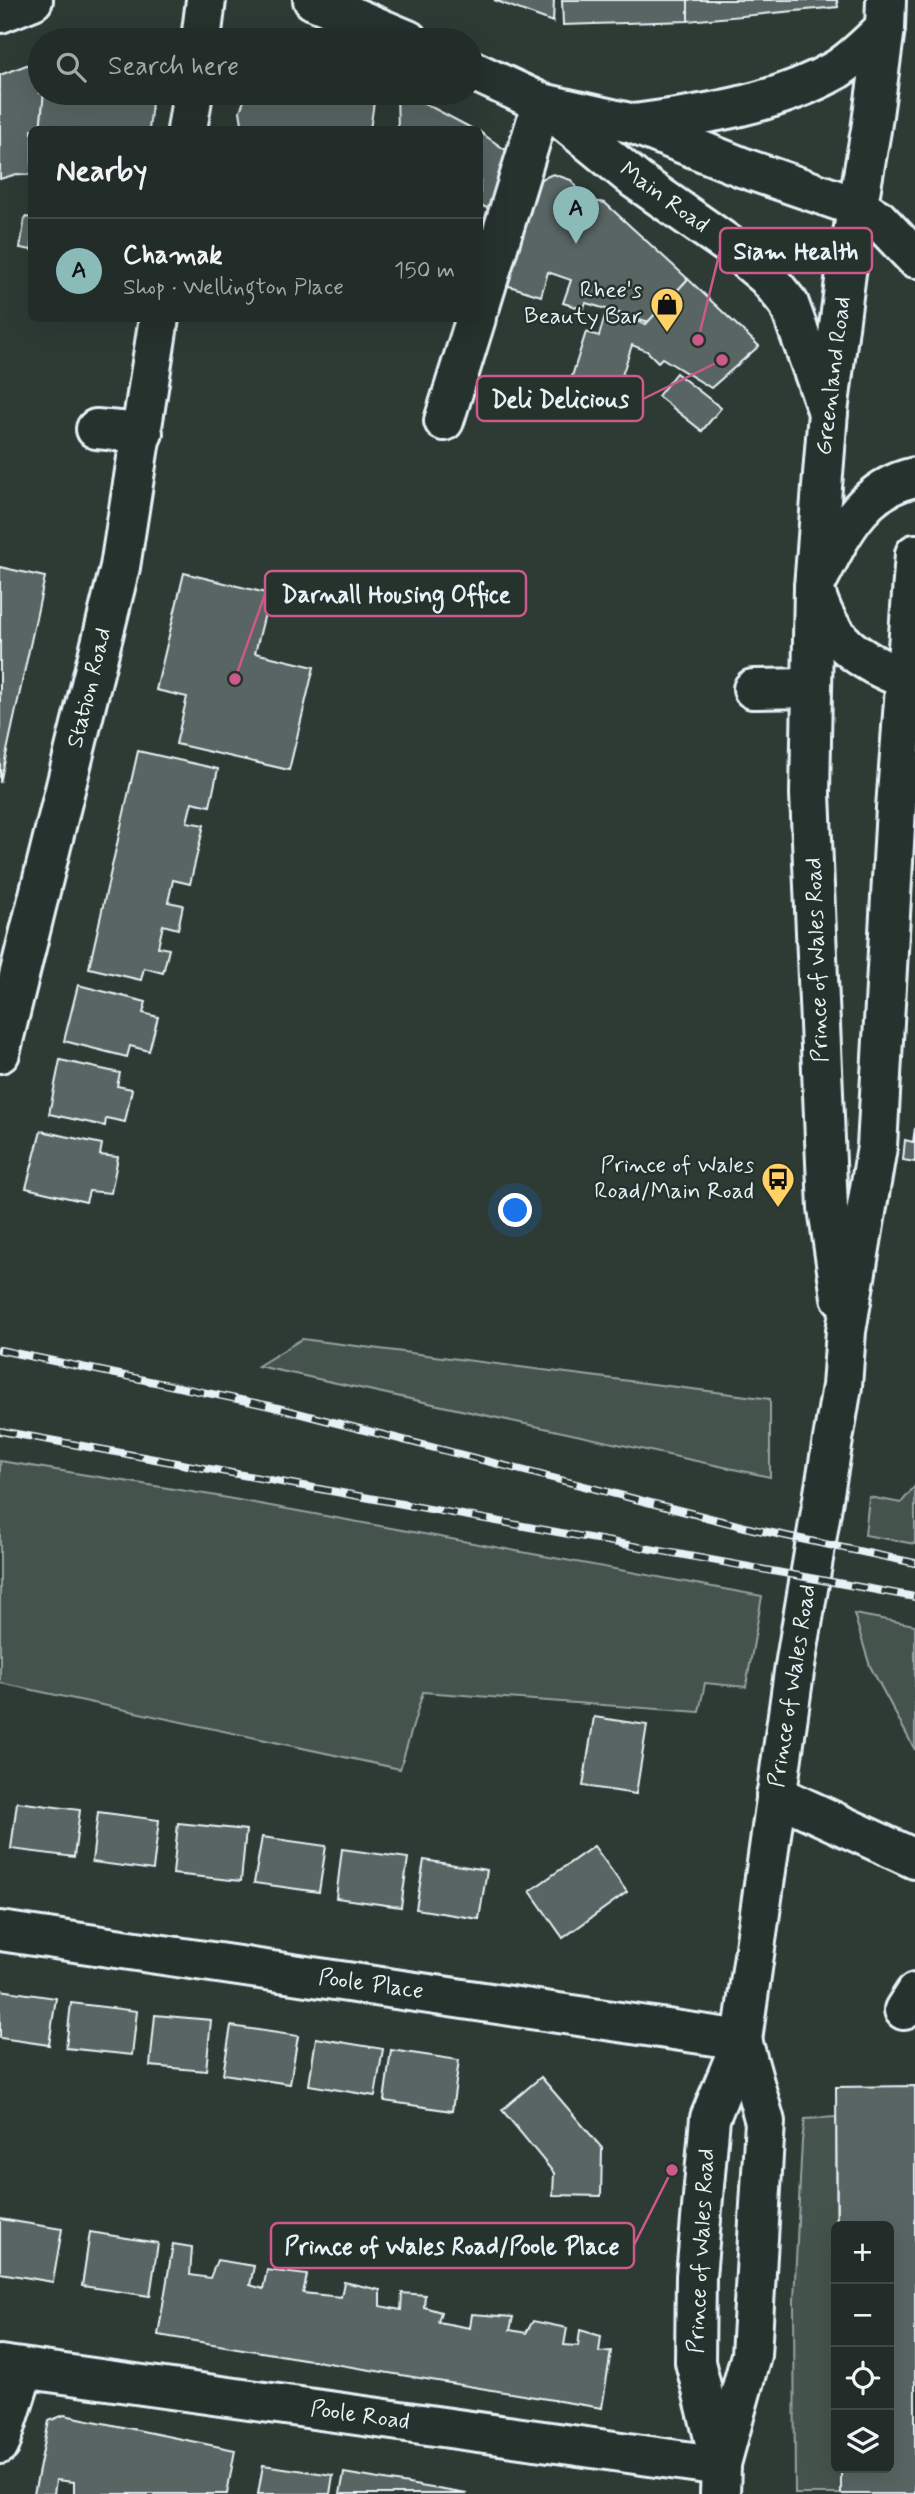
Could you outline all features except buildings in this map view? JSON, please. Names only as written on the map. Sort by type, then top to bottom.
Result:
[{"type":"main road","points":[[0,13],[33,0]]},
{"type":"main road","points":[[202,28],[206,0]]},
{"type":"main road","points":[[313,0],[380,28]]},
{"type":"main road","points":[[634,124],[698,116],[802,87],[838,69],[886,14]]},
{"type":"main road","name":"Greenland Road","points":[[814,587],[828,412],[886,14]]},
{"type":"main road","name":"Main Road","points":[[483,76],[542,103],[634,124],[744,168],[858,207],[878,219],[915,258]]},
{"type":"main road","points":[[483,296],[542,103]]},
{"type":"main road","name":"Main Road","points":[[542,103],[636,180],[729,245],[767,277],[789,304],[828,412]]},
{"type":"main road","points":[[188,126],[191,105]]},
{"type":"main road","name":"Station Road","points":[[0,1054],[120,567],[158,322]]},
{"type":"main road","points":[[444,421],[474,322]]},
{"type":"main road","points":[[96,429],[143,433]]},
{"type":"main road","points":[[915,477],[897,481],[855,512],[814,587],[821,614],[837,638],[866,662],[911,681],[915,554]]},
{"type":"main road","name":"Prince of Wales Road","points":[[814,587],[810,783],[828,1209],[846,1331]]},
{"type":"main road","name":"Prince of Wales Road","points":[[720,2480],[695,2362],[696,2276],[710,2118],[742,2040],[776,1795],[842,1386],[846,1331],[877,1147],[905,801],[911,681]]},
{"type":"main road","points":[[752,689],[811,688]]},
{"type":"main road","points":[[776,1795],[915,1859]]},
{"type":"main road","name":"Poole Place","points":[[0,1931],[742,2040]]},
{"type":"main road","name":"Prince of Wales Road","points":[[720,2480],[751,2355],[765,2122],[742,2040]]},
{"type":"main road","points":[[0,2444],[12,2367]]},
{"type":"main road","name":"Poole Road","points":[[12,2367],[720,2480]]},
{"type":"shaded area","points":[[302,1339],[770,1399],[770,1477],[258,1366]]},
{"type":"shaded area","points":[[0,1461],[211,1495],[762,1596],[746,1687],[705,1683],[699,1712],[423,1692],[400,1769],[0,1683]]},
{"type":"shaded area","points":[[915,1486],[915,1544],[865,1535],[869,1497],[901,1503]]},
{"type":"shaded area","points":[[854,1614],[915,1625],[915,1750],[870,1666]]},
{"type":"shaded area","points":[[836,2117],[836,2221],[831,2221],[831,2473],[841,2473],[841,2494],[795,2494],[794,2300],[805,2119]]},
{"type":"railway","points":[[0,1350],[270,1406],[753,1529],[915,1563]]},
{"type":"railway","points":[[0,1431],[915,1597]]},
{"type":"place","name":"Chamak","points":[[576,244]]},
{"type":"place","name":"Rhee's Beauty Bar","points":[[667,334]]},
{"type":"place","name":"Siam Health","points":[[698,340]]},
{"type":"place","name":"Deli Delicious","points":[[722,360]]},
{"type":"place","name":"Darnall Housing Office","points":[[235,679]]},
{"type":"place","name":"Prince of Wales Road/Main Road","points":[[778,1209]]},
{"type":"place","name":"Prince of Wales Road/Poole Place","points":[[672,2170]]}]
